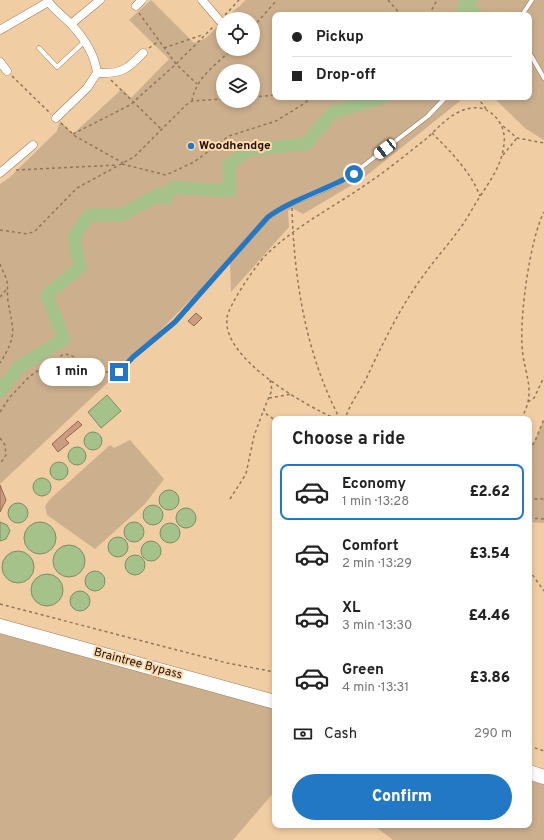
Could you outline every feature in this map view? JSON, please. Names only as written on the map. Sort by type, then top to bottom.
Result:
[{"type":"highway","name":"Braintree Bypass","points":[[0,626],[272,701]]},
{"type":"highway","points":[[532,773],[544,777]]},
{"type":"street","points":[[71,24],[100,0]]},
{"type":"street","points":[[202,0],[216,16]]},
{"type":"street","points":[[0,30],[48,1],[71,24],[92,54],[101,73]]},
{"type":"street","points":[[56,118],[101,73],[116,73],[129,68],[143,53]]},
{"type":"street","points":[[0,62],[7,71]]},
{"type":"street","points":[[2,172],[33,145]]},
{"type":"lane","points":[[524,12],[532,0]]},
{"type":"lane","points":[[39,48],[57,67],[84,42]]},
{"type":"lane","points":[[532,57],[544,78]]},
{"type":"lane","points":[[119,372],[133,357],[175,322],[268,217],[281,208],[335,185],[354,174],[428,116],[443,100]]},
{"type":"path","points":[[228,12],[239,0]]},
{"type":"path","points":[[260,19],[277,0]]},
{"type":"path","points":[[388,0],[398,12]]},
{"type":"path","points":[[432,12],[438,0]]},
{"type":"path","points":[[139,3],[142,19],[176,64],[197,84]]},
{"type":"path","points":[[73,134],[133,102],[176,64],[216,24]]},
{"type":"path","points":[[164,48],[204,35]]},
{"type":"path","points":[[143,53],[158,41]]},
{"type":"path","points":[[192,101],[197,84],[225,56]]},
{"type":"path","points":[[7,71],[75,136],[121,164]]},
{"type":"path","points":[[101,73],[161,129]]},
{"type":"path","points":[[260,96],[272,95]]},
{"type":"path","points":[[0,230],[28,234],[35,231],[77,188],[134,157],[180,110],[192,101],[216,99]]},
{"type":"path","points":[[2,172],[121,164],[166,175],[194,162],[229,136],[276,121],[308,100]]},
{"type":"path","points":[[479,100],[501,124],[517,138],[544,143]]},
{"type":"path","points":[[330,416],[319,411],[270,379],[238,352],[230,335],[226,318],[251,274],[265,256],[292,234],[371,181],[448,119],[462,110],[481,108],[490,112]]},
{"type":"path","points":[[501,124],[505,137],[502,156]]},
{"type":"path","points":[[432,133],[462,166],[476,187],[480,196]]},
{"type":"path","points":[[347,416],[394,323],[426,271],[460,229],[489,183],[502,156],[517,138]]},
{"type":"path","points":[[292,204],[292,234],[300,297],[313,356],[326,394],[338,416]]},
{"type":"path","points":[[522,416],[528,402],[529,376],[522,345],[522,317],[534,243],[540,220],[544,212]]},
{"type":"path","points":[[0,264],[7,280],[13,332],[10,345],[0,363]]},
{"type":"path","points":[[0,297],[7,289]]},
{"type":"path","points":[[0,412],[10,397],[29,378],[44,367],[55,363],[64,354],[72,354],[79,360],[85,372],[91,374],[99,372],[119,372]]},
{"type":"path","points":[[528,402],[534,398],[544,376]]},
{"type":"path","points":[[230,499],[246,474],[254,436],[272,390],[270,379]]},
{"type":"path","points":[[268,398],[292,394]]},
{"type":"path","points":[[264,409],[265,413],[272,418]]},
{"type":"path","points":[[532,446],[544,420]]},
{"type":"path","points":[[0,438],[5,445],[6,455],[0,464]]},
{"type":"path","points":[[532,499],[544,499]]},
{"type":"path","points":[[532,518],[544,519]]},
{"type":"path","points":[[532,574],[544,591]]},
{"type":"path","points":[[0,604],[227,663],[272,671]]},
{"type":"path","points":[[532,747],[544,751]]},
{"type":"shaded area","points":[[151,0],[194,43],[206,38],[216,28],[216,56],[260,56],[260,12],[233,12],[246,0],[544,0],[544,140],[526,129],[496,100],[532,100],[532,12],[272,12],[272,100],[461,100],[362,179],[303,214],[292,208],[288,211],[289,227],[231,292],[230,260],[119,372],[0,484],[0,184],[9,178],[57,131],[60,121],[73,134],[122,89],[131,98],[169,59],[129,20]]},
{"type":"shaded area","points":[[107,395],[121,411],[101,428],[88,412]]},
{"type":"shaded area","points":[[544,420],[544,523],[532,522],[532,446]]},
{"type":"shaded area","points":[[93,432],[99,435],[102,441],[99,447],[93,450],[87,447],[84,441],[87,435]]},
{"type":"shaded area","points":[[130,440],[164,479],[145,504],[95,549],[47,515],[45,506],[50,499],[110,445],[114,448]]},
{"type":"shaded area","points":[[77,447],[83,450],[86,456],[83,462],[77,465],[71,462],[68,456],[71,450]]},
{"type":"shaded area","points":[[59,462],[65,465],[68,471],[65,477],[59,480],[53,477],[50,471],[53,465]]},
{"type":"shaded area","points":[[42,478],[48,481],[51,487],[48,493],[42,496],[36,493],[33,487],[36,481]]},
{"type":"shaded area","points":[[169,490],[176,493],[179,500],[176,507],[169,510],[162,507],[159,500],[162,493]]},
{"type":"shaded area","points":[[18,503],[25,506],[28,513],[25,520],[18,523],[11,520],[8,513],[11,506]]},
{"type":"shaded area","points":[[153,505],[160,508],[163,515],[160,522],[153,525],[146,522],[143,515],[146,508]]},
{"type":"shaded area","points":[[186,508],[193,511],[196,518],[193,525],[186,528],[179,525],[176,518],[179,511]]},
{"type":"shaded area","points":[[0,522],[7,525],[10,531],[6,539],[0,541]]},
{"type":"shaded area","points":[[40,522],[51,527],[56,538],[51,549],[40,554],[29,549],[24,538],[29,527]]},
{"type":"shaded area","points":[[134,522],[141,525],[144,532],[141,539],[134,542],[127,539],[124,532],[127,525]]},
{"type":"shaded area","points":[[170,523],[177,526],[180,533],[177,540],[170,543],[163,540],[160,533],[163,526]]},
{"type":"shaded area","points":[[118,537],[125,540],[128,547],[125,554],[118,557],[111,554],[108,547],[111,540]]},
{"type":"shaded area","points":[[151,541],[158,544],[161,551],[158,558],[151,561],[144,558],[141,551],[144,544]]},
{"type":"shaded area","points":[[69,545],[80,550],[85,561],[80,572],[69,577],[58,572],[53,561],[58,550]]},
{"type":"shaded area","points":[[18,551],[29,556],[34,567],[29,578],[18,583],[7,578],[2,567],[7,556]]},
{"type":"shaded area","points":[[135,555],[142,558],[145,565],[142,572],[135,575],[128,572],[125,565],[128,558]]},
{"type":"shaded area","points":[[95,571],[102,574],[105,581],[102,588],[95,591],[88,588],[85,581],[88,574]]},
{"type":"shaded area","points":[[47,574],[58,579],[63,590],[58,601],[47,606],[36,601],[31,590],[36,579]]},
{"type":"shaded area","points":[[80,591],[87,594],[90,601],[87,608],[80,611],[73,608],[70,601],[73,594]]},
{"type":"shaded area","points":[[0,634],[272,706],[272,794],[233,840],[0,840]]},
{"type":"shaded area","points":[[532,780],[544,783],[544,840],[393,840],[377,828],[532,828]]},
{"type":"building","points":[[196,313],[202,318],[194,326],[188,321]]},
{"type":"building","points":[[78,421],[82,425],[65,439],[69,443],[58,452],[52,444]]},
{"type":"building","points":[[0,485],[6,500],[0,512]]},
{"type":"waterway","points":[[462,12],[466,2],[471,0]]},
{"type":"waterway","points":[[466,2],[472,12]]},
{"type":"waterway","points":[[0,391],[19,367],[64,339],[47,295],[80,267],[74,237],[89,215],[121,215],[160,194],[165,199],[173,187],[230,191],[229,165],[248,150],[306,144],[332,113],[373,100]]},
{"type":"place","name":"Woodhendge","points":[[191,146]]},
{"type":"route","points":[[119,372],[133,357],[175,322],[268,217],[281,208],[335,185],[354,174]]}]
